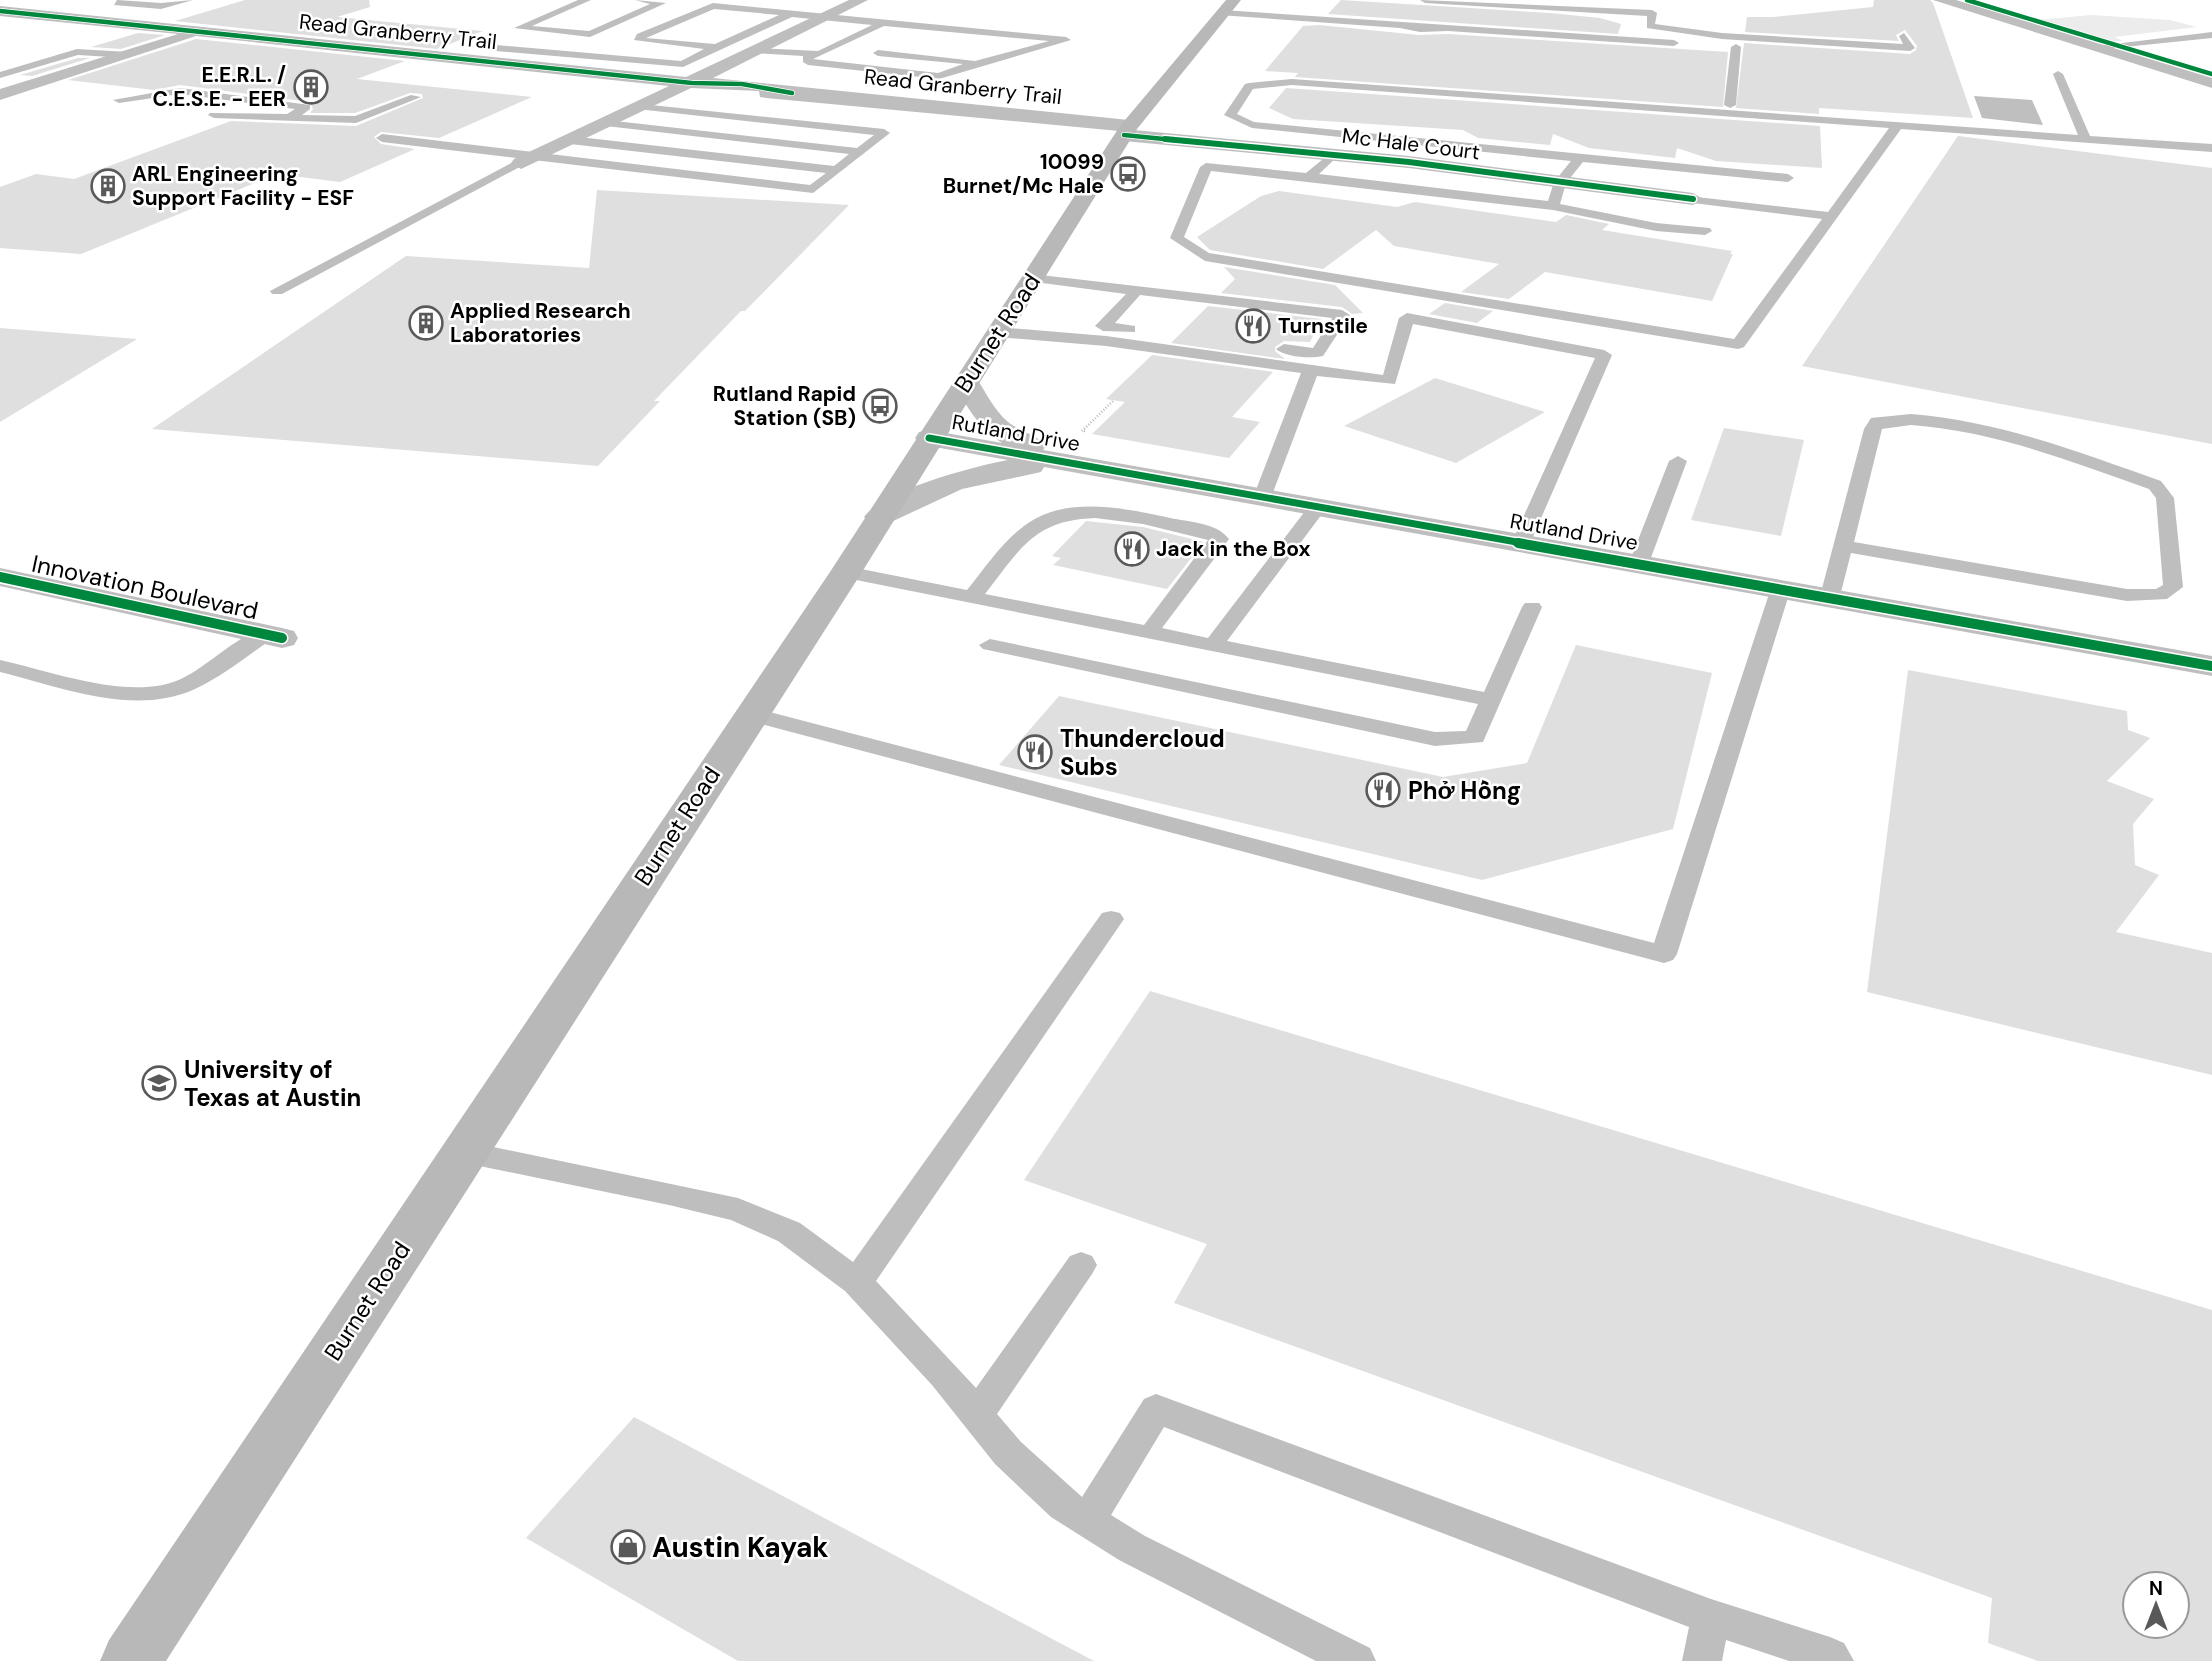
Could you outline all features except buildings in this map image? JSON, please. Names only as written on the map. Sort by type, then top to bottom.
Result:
[{"type":"main road","name":"Burnet Road","points":[[131,1661],[750,714],[846,572],[1126,131],[1228,6]]},
{"type":"street","points":[[527,160],[862,0]]},
{"type":"street","points":[[1940,0],[2212,83]]},
{"type":"street","points":[[67,18],[122,2]]},
{"type":"street","name":"Read Granberry Trail","points":[[0,11],[480,59],[692,83],[731,91],[792,93],[1126,131]]},
{"type":"street","points":[[0,95],[204,31]]},
{"type":"street","name":"Mc Hale Court","points":[[1126,131],[1693,199]]},
{"type":"street","points":[[966,381],[989,422],[1003,433],[1087,465]]},
{"type":"street","name":"Rutland Drive","points":[[929,438],[1264,495],[2212,666]]},
{"type":"street","points":[[879,517],[913,498],[967,477],[1024,467],[1087,465]]},
{"type":"street","name":"Innovation Boulevard","points":[[2,579],[273,636]]},
{"type":"lane","points":[[122,2],[161,6],[188,0]]},
{"type":"lane","points":[[480,59],[519,28],[586,0]]},
{"type":"lane","points":[[519,28],[590,34],[661,4],[640,0]]},
{"type":"lane","points":[[1425,0],[1652,13],[1650,26],[1910,48],[1904,36]]},
{"type":"lane","points":[[716,47],[639,40],[641,36],[713,6],[1066,40],[979,62],[939,76],[808,62],[808,56]]},
{"type":"lane","points":[[1228,6],[1420,29],[1448,28],[1681,43]]},
{"type":"lane","points":[[496,48],[683,64],[794,13]]},
{"type":"lane","points":[[757,51],[808,56],[832,48],[883,23]]},
{"type":"lane","points":[[860,34],[886,37]]},
{"type":"lane","points":[[2095,47],[2212,35]]},
{"type":"lane","points":[[509,37],[705,54]]},
{"type":"lane","points":[[1695,44],[1765,49]]},
{"type":"lane","points":[[990,46],[1029,50]]},
{"type":"lane","points":[[1730,104],[1736,47]]},
{"type":"lane","points":[[832,48],[859,51]]},
{"type":"lane","points":[[0,75],[77,52],[128,55]]},
{"type":"lane","points":[[872,52],[979,62]]},
{"type":"lane","points":[[2058,74],[2086,140]]},
{"type":"lane","points":[[1788,178],[1252,125],[1230,115],[1249,86],[1272,81],[2212,148]]},
{"type":"lane","points":[[119,100],[180,91],[306,107],[289,118]]},
{"type":"lane","points":[[1566,93],[1844,113]]},
{"type":"lane","points":[[214,115],[356,120],[415,97]]},
{"type":"lane","points":[[200,108],[231,98]]},
{"type":"lane","points":[[382,138],[527,160],[813,189],[884,133],[641,107]]},
{"type":"lane","points":[[606,123],[860,152]]},
{"type":"lane","points":[[1704,232],[1656,227],[1553,206],[1206,167],[1177,238],[1205,257],[1738,344],[1897,126]]},
{"type":"lane","points":[[1307,152],[1329,132]]},
{"type":"lane","points":[[570,140],[836,170]]},
{"type":"lane","points":[[1309,177],[1334,154]]},
{"type":"lane","points":[[1553,206],[1560,182],[1580,158]]},
{"type":"lane","points":[[277,291],[527,160]]},
{"type":"lane","name":"Mc Hale Court","points":[[1693,199],[1831,216]]},
{"type":"lane","points":[[1032,278],[1342,315],[1317,353],[1263,346]]},
{"type":"lane","points":[[1138,289],[1102,326],[1236,343]]},
{"type":"lane","points":[[998,332],[1106,341],[1389,381],[1407,318],[1604,355],[1522,542]]},
{"type":"lane","points":[[1264,495],[1311,369]]},
{"type":"lane","points":[[1830,596],[1873,429],[1877,422],[1903,418],[1942,422],[2044,445],[2155,485],[2165,498],[2173,587],[2160,595],[2127,595],[1843,546]]},
{"type":"lane","points":[[1639,563],[1678,461]]},
{"type":"lane","points":[[1214,644],[1318,506]]},
{"type":"lane","points":[[972,597],[1033,528],[1058,515],[1086,511],[1209,531],[1219,538],[1149,632]]},
{"type":"lane","points":[[846,572],[1491,700]]},
{"type":"lane","points":[[750,714],[1664,954],[1781,588]]},
{"type":"lane","points":[[990,645],[1435,739],[1475,737],[1532,607]]},
{"type":"lane","points":[[0,666],[116,691],[137,694],[162,692],[181,687],[273,636]]},
{"type":"lane","points":[[858,1282],[1111,919]]},
{"type":"lane","points":[[465,1152],[669,1193],[738,1210],[789,1232],[858,1282],[944,1375],[1008,1453],[1065,1506],[1132,1548],[1356,1661]]},
{"type":"lane","points":[[976,1416],[1081,1265]]},
{"type":"lane","points":[[1088,1520],[1156,1409],[1711,1617],[1830,1657],[1833,1661]]},
{"type":"lane","points":[[1702,1661],[1711,1617]]},
{"type":"path","points":[[1093,432],[1082,430],[1114,400]]},
{"type":"shaded area","points":[[2091,15],[2170,20],[2197,27],[2114,37],[2123,41],[2111,41],[2075,36],[2028,21]]},
{"type":"shaded area","points":[[1974,96],[2032,100],[2043,125],[1982,118]]},
{"type":"cycle path","points":[[1967,0],[2212,74]]},
{"type":"cycle path","points":[[0,11],[692,83],[742,84],[792,93]]},
{"type":"cycle path","points":[[1124,135],[1409,162],[1693,199]]},
{"type":"cycle path","points":[[929,438],[2212,666]]},
{"type":"cycle path","points":[[0,577],[282,638]]},
{"type":"place","name":"E.E.R.L. / C.E.S.E. - EER","points":[[311,87]]},
{"type":"place","name":"10099 Burnet/Mc Hale","points":[[1128,174]]},
{"type":"place","name":"ARL Engineering Support Facility - ESF","points":[[108,186]]},
{"type":"place","name":"Applied Research Laboratories","points":[[426,323]]},
{"type":"place","name":"Turnstile","points":[[1253,326]]},
{"type":"place","name":"Rutland Rapid Station (SB)","points":[[880,406]]},
{"type":"place","name":"Jack in the Box","points":[[1132,549]]},
{"type":"place","name":"Thundercloud Subs","points":[[1035,752]]},
{"type":"place","name":"Phở Hồng","points":[[1383,790]]},
{"type":"place","name":"University of Texas at Austin","points":[[159,1083]]},
{"type":"place","name":"Austin Kayak","points":[[628,1547]]}]
